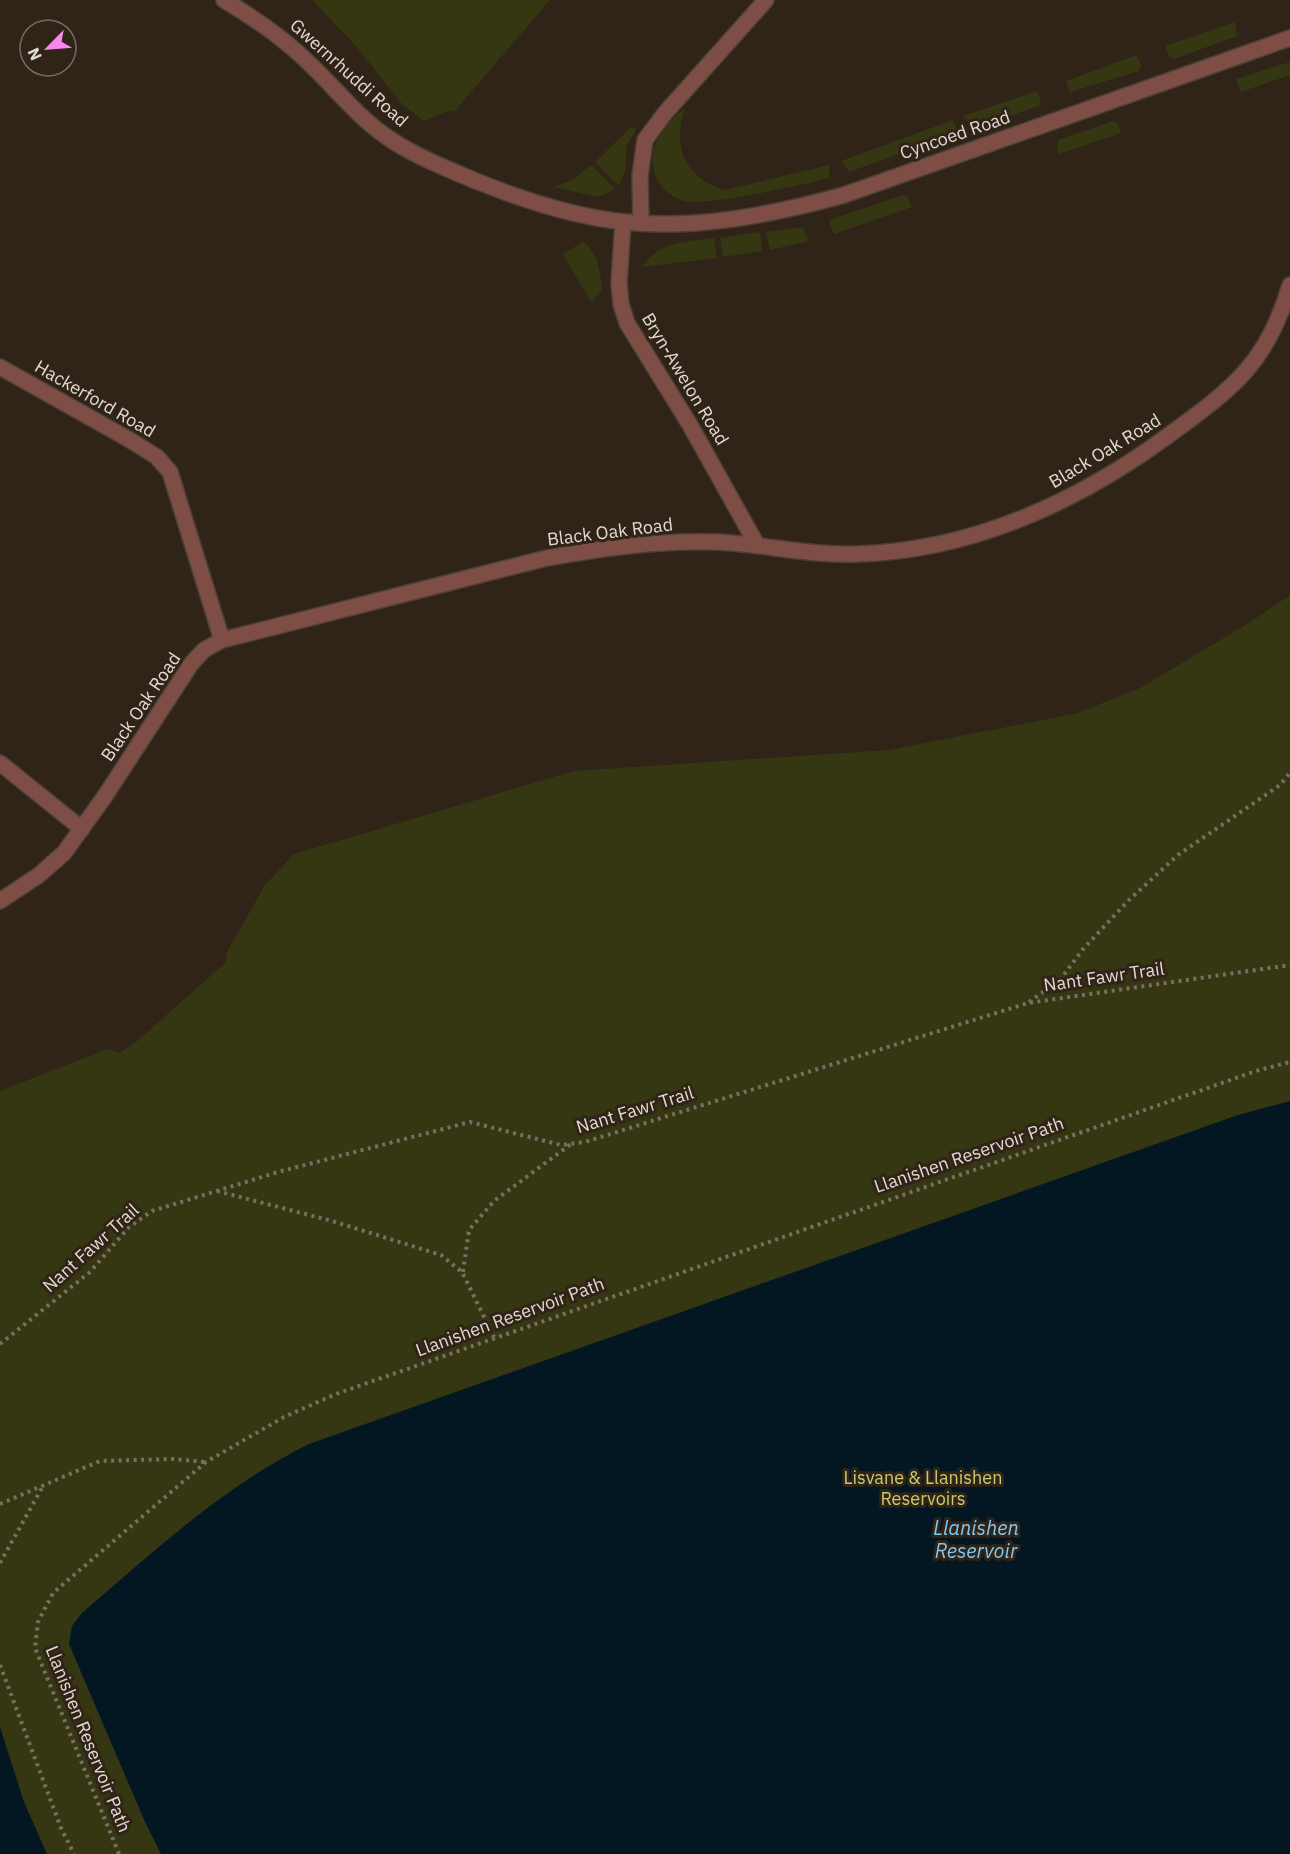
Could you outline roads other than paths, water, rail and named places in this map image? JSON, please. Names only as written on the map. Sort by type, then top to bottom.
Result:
[{"type":"street","name":"Gwernrhuddi Road","points":[[224,0],[286,42],[387,137],[431,162],[499,190],[568,212],[623,222]]},
{"type":"street","points":[[641,223],[639,177],[645,140],[665,113],[766,0]]},
{"type":"street","name":"Cyncoed Road","points":[[623,222],[679,223],[771,212],[844,195],[1290,38]]},
{"type":"street","name":"Bryn-Awelon Road","points":[[623,222],[619,283],[621,303],[627,322],[690,424],[757,545]]},
{"type":"street","name":"Black Oak Road","points":[[0,901],[39,875],[64,853],[191,664],[204,650],[222,640],[546,558],[589,550],[674,542],[757,545],[799,552],[855,554],[906,551],[948,543],[1000,528],[1056,504],[1104,479],[1151,448],[1224,394],[1250,369],[1268,343],[1281,315],[1290,285]]},
{"type":"street","name":"Hackerford Road","points":[[0,367],[130,440],[157,457],[170,472],[222,640]]},
{"type":"street","points":[[0,763],[82,829]]},
{"type":"water","name":"Llanishen Reservoir","points":[[1290,1101],[1290,1854],[161,1854],[145,1822],[69,1644],[72,1626],[82,1613],[163,1543],[248,1479],[309,1444],[1238,1115]]},
{"type":"water","points":[[0,1727],[24,1802],[47,1854],[0,1854]]},
{"type":"park label","name":"Lisvane & Llanishen Reservoirs","points":[[923,1488]]}]
